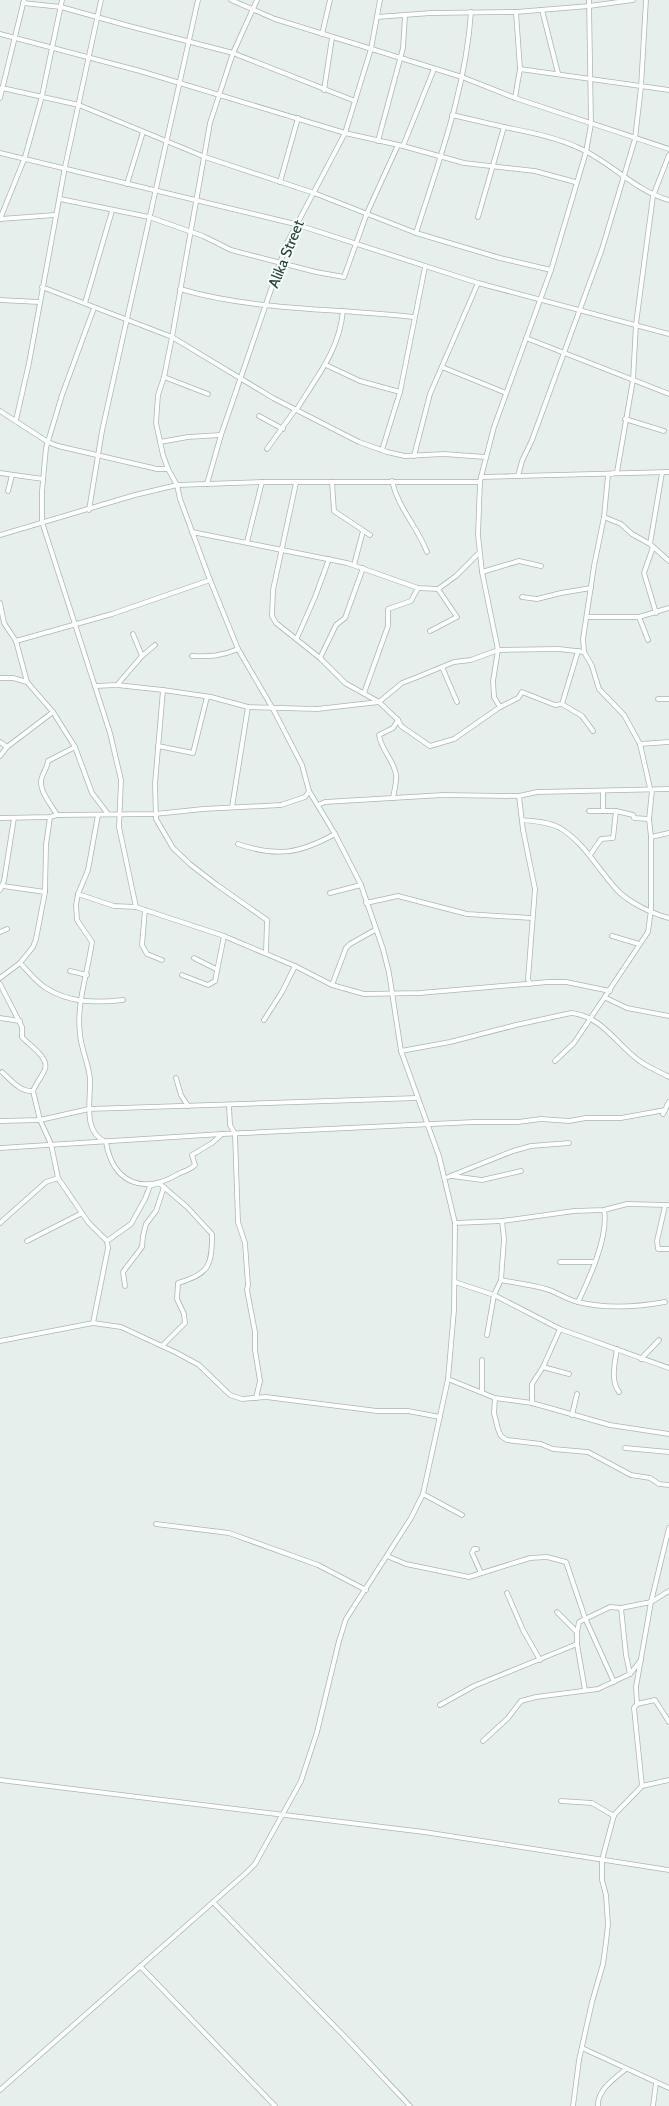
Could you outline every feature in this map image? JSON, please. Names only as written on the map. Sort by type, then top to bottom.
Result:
[{"type":"street","points":[[55,215],[0,219],[24,158],[42,96],[62,0]]},
{"type":"street","points":[[16,420],[29,363],[55,215],[60,199],[65,167],[101,0]]},
{"type":"street","points":[[88,510],[126,320],[198,0]]},
{"type":"street","points":[[231,0],[252,10],[332,38],[462,77],[515,98],[669,149]]},
{"type":"street","points":[[0,2090],[255,1864],[301,1781],[308,1762],[346,1619],[411,1518],[423,1494],[448,1379],[455,1282],[455,1223],[442,1168],[401,1051],[389,973],[383,949],[361,885],[335,834],[309,791],[302,765],[273,709],[238,648],[192,532],[177,485],[168,469],[156,422],[158,395],[164,377],[172,337],[210,123],[233,53],[257,0]]},
{"type":"street","points":[[322,34],[330,0]]},
{"type":"street","name":"Alika Street","points":[[207,484],[221,436],[280,262],[295,224],[314,193],[345,133],[371,49],[380,0]]},
{"type":"street","points":[[500,707],[494,697],[493,681],[498,650],[482,572],[478,535],[481,479],[485,457],[551,270],[575,182],[586,152],[591,124],[589,0]]},
{"type":"street","points":[[377,17],[431,13],[516,12],[633,0]]},
{"type":"street","points":[[518,476],[602,249],[636,139],[646,0]]},
{"type":"street","points":[[0,98],[13,37],[23,2],[61,7],[233,53],[355,101]]},
{"type":"street","points":[[542,10],[558,73]]},
{"type":"street","points":[[416,233],[441,156],[462,77],[470,32],[471,12]]},
{"type":"street","points":[[515,98],[520,68],[516,12]]},
{"type":"street","points":[[378,141],[400,57],[405,16]]},
{"type":"street","points":[[0,34],[88,56],[345,133],[401,145],[464,163],[535,171],[575,182]]},
{"type":"street","points":[[324,90],[332,38]]},
{"type":"street","points":[[60,199],[149,218],[191,231],[231,250],[344,277],[367,213],[401,145],[434,68]]},
{"type":"street","points":[[520,68],[669,90]]},
{"type":"street","points":[[2,88],[79,105],[205,157],[314,193],[416,233],[500,258],[551,270]]},
{"type":"street","points":[[452,115],[532,133],[579,148],[625,176],[653,196],[669,200]]},
{"type":"street","points":[[280,182],[298,118]]},
{"type":"street","points":[[478,217],[504,127]]},
{"type":"street","points":[[127,184],[143,132]]},
{"type":"street","points":[[0,153],[65,167],[127,184],[156,189],[197,201],[295,224],[478,283],[669,334]]},
{"type":"street","points":[[608,475],[617,472],[633,380],[636,324],[653,196],[669,155]]},
{"type":"street","points":[[85,303],[112,211]]},
{"type":"street","points":[[382,450],[400,392],[413,317],[425,267]]},
{"type":"street","points":[[414,456],[430,394],[478,283]]},
{"type":"street","points":[[42,287],[172,337],[296,409],[359,442],[382,450],[414,456],[444,454],[485,457]]},
{"type":"street","points":[[180,289],[196,294],[266,305],[413,317]]},
{"type":"street","points":[[0,300],[39,302]]},
{"type":"street","points":[[94,308],[62,395],[48,442],[43,479],[42,522],[110,733],[121,780],[120,834],[136,907]]},
{"type":"street","points":[[267,449],[283,429],[326,365],[338,340],[343,310]]},
{"type":"street","points":[[526,338],[669,394]]},
{"type":"street","points":[[326,365],[360,381],[400,392]]},
{"type":"street","points":[[442,367],[506,393]]},
{"type":"street","points":[[164,377],[208,394]]},
{"type":"street","points":[[0,411],[48,442],[98,456],[157,469],[168,469]]},
{"type":"street","points":[[259,416],[283,429]]},
{"type":"street","points":[[625,419],[664,431]]},
{"type":"street","points":[[160,442],[188,437],[221,436]]},
{"type":"street","points":[[656,613],[644,573],[652,546],[662,472]]},
{"type":"street","points":[[0,535],[135,495],[177,485],[481,479],[518,476],[669,472]]},
{"type":"street","points":[[0,473],[43,479]]},
{"type":"street","points":[[8,492],[12,474]]},
{"type":"street","points":[[555,1061],[574,1043],[606,998],[648,932],[651,910],[652,837],[649,820],[651,789],[640,744],[624,715],[600,689],[592,666],[584,652],[583,639],[604,517],[608,475]]},
{"type":"street","points":[[392,481],[395,495],[403,512],[416,529],[427,552]]},
{"type":"street","points":[[247,542],[262,482]]},
{"type":"street","points":[[296,482],[273,590],[272,616],[276,623],[297,638],[345,683],[378,702],[398,720],[401,726],[430,746],[454,739],[500,707],[518,698],[522,692],[555,705],[562,704],[582,716],[593,730]]},
{"type":"street","points":[[332,482],[334,511],[370,535]]},
{"type":"street","points":[[604,517],[621,524],[632,534],[652,546],[669,561]]},
{"type":"street","points":[[354,565],[363,531]]},
{"type":"street","points":[[192,532],[354,565],[378,573],[391,580],[418,588],[438,588],[456,576],[480,553]]},
{"type":"street","points":[[297,638],[329,559]]},
{"type":"street","points":[[482,572],[519,561],[541,566]]},
{"type":"street","points":[[320,658],[336,625],[345,618],[363,568]]},
{"type":"street","points":[[16,641],[74,623],[112,614],[210,580]]},
{"type":"street","points":[[364,693],[388,626],[388,609],[411,601],[418,588]]},
{"type":"street","points":[[430,631],[457,617],[438,588]]},
{"type":"street","points":[[522,597],[537,599],[561,592],[591,588]]},
{"type":"street","points":[[0,603],[2,624],[16,641],[27,682],[53,712],[75,747],[92,793],[108,814]]},
{"type":"street","points":[[587,618],[638,617],[669,608]]},
{"type":"street","points":[[638,617],[648,640]]},
{"type":"street","points":[[133,634],[142,656]]},
{"type":"street","points":[[117,685],[142,656],[155,645]]},
{"type":"street","points":[[192,656],[217,656],[238,648]]},
{"type":"street","points":[[94,686],[117,685],[163,690],[207,696],[248,707],[317,709],[378,702],[402,683],[442,667],[498,650],[560,649],[584,652]]},
{"type":"street","points":[[562,704],[578,652]]},
{"type":"street","points":[[442,667],[456,702]]},
{"type":"street","points":[[0,678],[13,678],[27,682]]},
{"type":"street","points":[[163,690],[155,814],[173,848],[217,885],[267,920],[266,953]]},
{"type":"street","points":[[158,746],[193,754],[207,696]]},
{"type":"street","points":[[658,699],[669,699]]},
{"type":"street","points":[[232,807],[248,707]]},
{"type":"street","points":[[0,756],[7,747],[53,712]]},
{"type":"street","points":[[393,798],[396,773],[389,755],[382,747],[379,735],[393,728],[398,720]]},
{"type":"street","points":[[0,742],[7,747]]},
{"type":"street","points":[[640,744],[669,742]]},
{"type":"street","points":[[58,815],[42,790],[41,778],[46,770],[48,761],[75,747]]},
{"type":"street","points":[[318,805],[324,802],[443,795],[519,796],[537,792],[669,789]]},
{"type":"street","points":[[603,790],[603,810]]},
{"type":"street","points":[[0,818],[50,817],[58,815],[155,814],[281,805],[305,797],[309,791]]},
{"type":"street","points":[[519,796],[535,889],[528,979],[530,984]]},
{"type":"street","points":[[590,811],[616,811],[633,815],[634,818],[649,820]]},
{"type":"street","points":[[590,855],[601,839],[613,838],[616,811]]},
{"type":"street","points":[[98,815],[88,870],[78,894],[76,905],[77,920],[92,942],[82,1001],[80,1034],[90,1076],[89,1122],[92,1130],[101,1140],[106,1142]]},
{"type":"street","points":[[0,978],[20,963],[33,947],[45,892],[46,845],[50,817]]},
{"type":"street","points":[[0,890],[3,886],[14,818]]},
{"type":"street","points":[[522,820],[559,827],[590,855],[619,892],[659,916],[669,918]]},
{"type":"street","points":[[238,844],[253,849],[283,853],[300,851],[316,845],[335,834]]},
{"type":"street","points":[[652,837],[669,834]]},
{"type":"street","points":[[330,893],[361,885]]},
{"type":"street","points":[[3,886],[45,892]]},
{"type":"street","points":[[78,894],[114,906],[136,907],[224,936],[266,953],[332,984],[364,994],[391,994],[566,982],[610,991]]},
{"type":"street","points":[[366,903],[398,896],[467,914],[532,918]]},
{"type":"street","points":[[145,910],[142,945],[147,954],[162,960]]},
{"type":"street","points":[[0,932],[7,929]]},
{"type":"street","points":[[332,984],[346,948],[375,930]]},
{"type":"street","points":[[182,975],[208,985],[215,981],[216,968],[224,936]]},
{"type":"street","points":[[612,936],[639,944]]},
{"type":"street","points":[[194,958],[216,968]]},
{"type":"street","points":[[20,963],[44,987],[82,1001],[103,1002],[123,1000]]},
{"type":"street","points":[[264,1020],[282,992],[295,966]]},
{"type":"street","points":[[70,971],[87,975]]},
{"type":"street","points":[[0,984],[20,1021],[22,1037],[40,1054],[45,1064],[33,1092],[40,1120],[51,1144],[58,1178],[88,1222],[107,1241],[108,1248],[94,1323]]},
{"type":"street","points":[[606,998],[627,1008],[669,1016]]},
{"type":"street","points":[[401,1051],[450,1042],[516,1024],[571,1013],[592,1018],[640,1062],[669,1077]]},
{"type":"street","points":[[0,1018],[20,1021]]},
{"type":"street","points":[[2,1072],[20,1088],[33,1092]]},
{"type":"street","points":[[176,1078],[181,1095],[188,1106]]},
{"type":"street","points":[[0,1120],[40,1120],[89,1109],[418,1098]]},
{"type":"street","points":[[0,1148],[222,1134],[474,1122],[518,1122],[541,1119],[622,1118],[664,1112],[669,1102]]},
{"type":"street","points":[[230,1104],[230,1124],[235,1134],[238,1222],[245,1243],[247,1290],[255,1332],[255,1350],[260,1381],[256,1398]]},
{"type":"street","points":[[107,1241],[131,1224],[150,1186],[192,1168],[195,1164],[192,1155],[212,1143],[222,1134]]},
{"type":"street","points":[[106,1142],[109,1158],[126,1180],[142,1184],[159,1183],[187,1207],[212,1234],[212,1246],[206,1270],[197,1278],[178,1283],[177,1299],[184,1314],[185,1323],[162,1346]]},
{"type":"street","points":[[447,1185],[450,1177],[513,1151],[531,1146],[569,1142]]},
{"type":"street","points":[[442,1168],[450,1177],[482,1180],[521,1172]]},
{"type":"street","points":[[0,1222],[46,1182],[58,1178]]},
{"type":"street","points":[[125,1286],[123,1272],[142,1248],[142,1236],[146,1224],[156,1211],[164,1187]]},
{"type":"street","points":[[455,1223],[502,1221],[574,1211],[604,1210],[627,1204],[667,1206],[657,1242],[658,1249],[669,1250]]},
{"type":"street","points":[[578,1302],[595,1262],[603,1235],[606,1220],[604,1210]]},
{"type":"street","points":[[27,1241],[82,1212]]},
{"type":"street","points":[[487,1335],[494,1295],[501,1280],[504,1240],[502,1221]]},
{"type":"street","points":[[560,1262],[595,1262]]},
{"type":"street","points":[[501,1280],[548,1289],[555,1294],[578,1302],[611,1306],[639,1306],[665,1302]]},
{"type":"street","points":[[455,1282],[494,1295],[560,1328],[669,1368]]},
{"type":"street","points":[[0,1341],[94,1323],[121,1327],[199,1365],[230,1395],[242,1399],[266,1398],[377,1411],[408,1411],[440,1416]]},
{"type":"street","points":[[532,1403],[532,1384],[543,1366],[560,1328]]},
{"type":"street","points":[[641,1358],[659,1340]]},
{"type":"street","points":[[617,1349],[613,1375],[618,1392]]},
{"type":"street","points":[[482,1360],[482,1392]]},
{"type":"street","points":[[543,1366],[569,1374]]},
{"type":"street","points":[[448,1379],[495,1398],[532,1403],[610,1425],[669,1434]]},
{"type":"street","points":[[572,1415],[577,1394]]},
{"type":"street","points":[[495,1398],[494,1413],[498,1428],[501,1436],[507,1440],[540,1444],[553,1449],[588,1452],[631,1475],[650,1478],[659,1484],[669,1485]]},
{"type":"street","points":[[625,1448],[669,1452]]},
{"type":"street","points":[[423,1494],[462,1515]]},
{"type":"street","points":[[156,1524],[229,1533],[318,1565],[366,1590]]},
{"type":"street","points":[[642,1786],[633,1718],[634,1708],[637,1704],[636,1687],[651,1602],[669,1528]]},
{"type":"street","points":[[477,1549],[474,1549],[472,1553],[481,1573]]},
{"type":"street","points":[[387,1556],[406,1564],[469,1577],[530,1558],[547,1557],[561,1560],[567,1564],[585,1618],[614,1682]]},
{"type":"street","points":[[585,1690],[577,1644],[579,1622],[610,1606],[621,1608],[651,1602],[669,1591]]},
{"type":"street","points":[[507,1592],[523,1630],[540,1660]]},
{"type":"street","points":[[621,1608],[630,1674]]},
{"type":"street","points":[[558,1612],[577,1632]]},
{"type":"street","points":[[440,1704],[474,1686],[577,1644]]},
{"type":"street","points":[[482,1741],[508,1718],[521,1701],[536,1696],[598,1689],[630,1674],[642,1658]]},
{"type":"street","points":[[637,1704],[655,1700],[669,1722]]},
{"type":"street","points":[[0,1780],[497,1842],[669,1870]]},
{"type":"street","points":[[573,2106],[582,2048],[603,1964],[608,1925],[606,1895],[602,1880],[602,1860],[614,1816],[642,1786],[669,1780]]},
{"type":"street","points":[[561,1802],[592,1803],[614,1816]]},
{"type":"street","points":[[213,1902],[410,2106]]},
{"type":"street","points":[[140,1966],[275,2106]]},
{"type":"street","points":[[582,2048],[669,2088]]},
{"type":"street","points":[[598,2106],[599,2097],[608,2084],[626,2069]]},
{"type":"street","points":[[653,2106],[656,2083]]}]
